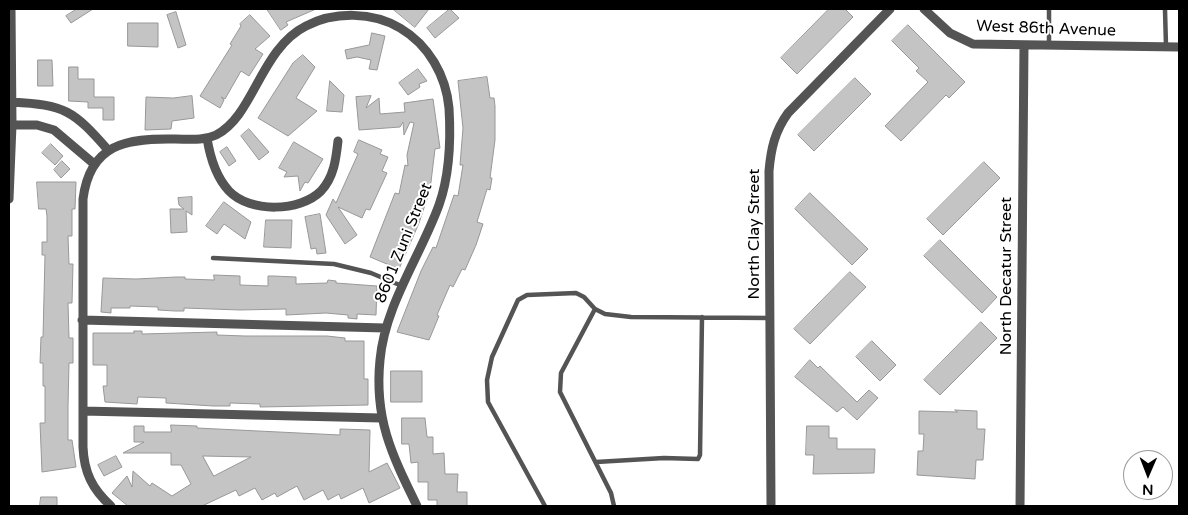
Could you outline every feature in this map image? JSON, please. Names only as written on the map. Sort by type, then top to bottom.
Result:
[{"type":"street","points":[[9,198],[12,125],[11,9]]},
{"type":"street","name":"North Clay Street","points":[[771,506],[769,171],[771,148],[776,131],[788,113],[890,9]]},
{"type":"street","name":"West 86th Avenue","points":[[924,9],[950,33],[967,42],[1049,46],[1179,47]]},
{"type":"street","name":"8601 Zuni Street","points":[[93,163],[108,150],[135,141],[207,138],[219,134],[232,121],[284,42],[307,25],[351,12],[386,22],[415,38],[439,69],[448,101],[450,145],[444,186],[428,231],[385,328],[380,360],[381,418],[394,455],[417,506]]},
{"type":"street","name":"North Decatur Street","points":[[1020,506],[1024,45]]},
{"type":"street","points":[[12,102],[48,104],[70,112],[108,150]]},
{"type":"street","points":[[12,125],[37,125],[54,130],[93,163],[83,199],[82,320],[85,470],[92,485],[111,506]]},
{"type":"street","points":[[207,138],[217,173],[228,191],[249,204],[276,207],[295,204],[312,197],[321,190],[334,167],[338,141]]},
{"type":"street","name":"8601 Zuni Street","points":[[82,320],[385,328]]},
{"type":"street","points":[[83,411],[381,418]]},
{"type":"lane","points":[[1049,9],[1049,46]]},
{"type":"lane","points":[[1165,10],[1166,47]]},
{"type":"lane","points":[[213,258],[334,264],[372,273],[403,286]]},
{"type":"lane","points":[[544,506],[488,402],[487,380],[492,356],[518,300],[527,295],[576,293],[584,297],[595,309],[605,314],[632,317],[770,318]]},
{"type":"lane","points":[[595,309],[561,373],[559,384],[560,392],[611,493],[614,506]]},
{"type":"lane","points":[[596,462],[664,458],[698,459],[700,455],[702,317]]},
{"type":"building","points":[[77,9],[93,9],[71,23],[66,16]]},
{"type":"building","points":[[267,9],[316,9],[286,22],[288,25],[281,30]]},
{"type":"building","points":[[393,9],[429,9],[415,27]]},
{"type":"building","points":[[450,9],[459,18],[435,38],[427,28]]},
{"type":"building","points":[[829,9],[845,9],[853,17],[797,74],[781,58]]},
{"type":"building","points":[[176,12],[186,45],[178,48],[167,15]]},
{"type":"building","points":[[250,15],[270,36],[255,49],[263,54],[249,76],[241,71],[225,99],[221,97],[224,100],[220,108],[200,96],[232,45],[230,44],[241,26],[240,24]]},
{"type":"building","points":[[128,23],[158,23],[158,47],[128,46]]},
{"type":"building","points":[[908,25],[965,82],[949,98],[946,95],[901,141],[885,126],[928,82],[916,71],[919,68],[892,41]]},
{"type":"building","points":[[372,33],[385,36],[377,70],[369,69],[371,60],[357,57],[347,59],[345,50],[369,45]]},
{"type":"building","points":[[303,55],[315,67],[296,98],[317,111],[288,136],[258,118],[293,63]]},
{"type":"building","points":[[38,60],[52,60],[53,86],[38,86]]},
{"type":"building","points":[[69,67],[78,67],[78,79],[94,79],[94,97],[114,97],[114,120],[103,120],[103,108],[88,108],[88,102],[69,101]]},
{"type":"building","points":[[418,69],[427,81],[419,84],[420,87],[408,95],[399,83]]},
{"type":"building","points":[[487,77],[490,98],[494,98],[495,140],[490,190],[487,189],[477,222],[483,224],[476,245],[465,270],[462,269],[453,287],[450,285],[429,340],[397,332],[421,271],[433,247],[436,248],[454,195],[458,196],[463,165],[460,165],[463,128],[458,81]]},
{"type":"building","points":[[855,78],[871,94],[814,151],[798,135]]},
{"type":"building","points":[[330,81],[344,95],[342,112],[327,111]]},
{"type":"building","points":[[192,96],[194,118],[172,121],[171,129],[145,130],[146,97],[173,98]]},
{"type":"building","points":[[371,96],[366,108],[379,98],[380,114],[405,112],[404,103],[433,99],[440,148],[435,149],[430,190],[419,223],[399,269],[370,257],[395,193],[399,194],[405,165],[408,166],[407,155],[414,123],[410,122],[404,135],[403,122],[400,127],[359,130],[356,97]]},
{"type":"building","points":[[249,129],[269,152],[259,160],[241,136]]},
{"type":"building","points":[[359,140],[382,150],[380,154],[388,157],[382,171],[387,173],[370,210],[366,209],[362,218],[338,207],[357,235],[345,244],[326,215],[333,199],[336,203],[358,154],[354,152]]},
{"type":"building","points":[[294,142],[323,159],[308,183],[305,182],[300,191],[298,176],[284,177],[287,172],[279,168]]},
{"type":"building","points":[[51,144],[63,156],[55,165],[42,153]]},
{"type":"building","points":[[227,147],[236,161],[229,166],[220,152]]},
{"type":"building","points":[[62,161],[70,169],[61,178],[54,170]]},
{"type":"building","points":[[984,162],[1000,178],[943,235],[927,219]]},
{"type":"building","points":[[37,182],[76,182],[75,209],[72,209],[72,236],[68,236],[69,264],[73,264],[72,303],[68,303],[69,338],[73,338],[73,363],[69,363],[68,440],[72,440],[76,467],[42,472],[40,423],[45,423],[45,386],[43,386],[43,363],[40,363],[41,337],[43,337],[45,255],[42,255],[42,242],[47,242],[47,216],[46,209],[39,209]]},
{"type":"building","points":[[810,193],[868,249],[852,265],[795,209]]},
{"type":"building","points":[[192,197],[192,215],[186,211],[187,232],[171,233],[170,209],[184,209],[179,205],[178,198]]},
{"type":"building","points":[[224,202],[251,222],[245,239],[224,224],[217,234],[206,226]]},
{"type":"building","points":[[320,214],[326,253],[317,254],[316,248],[311,249],[305,217]]},
{"type":"building","points":[[266,220],[292,220],[291,248],[264,247]]},
{"type":"building","points":[[940,240],[997,297],[982,313],[924,256]]},
{"type":"building","points":[[850,272],[866,287],[810,344],[794,329]]},
{"type":"building","points":[[214,275],[240,276],[240,285],[268,286],[268,276],[273,276],[296,277],[296,284],[327,283],[328,280],[336,281],[336,283],[377,286],[376,315],[357,314],[357,319],[348,318],[348,315],[326,313],[286,315],[286,309],[184,308],[184,311],[175,311],[158,310],[158,307],[130,306],[130,308],[111,308],[111,313],[101,312],[103,278],[185,277],[185,279],[214,280]]},
{"type":"building","points":[[981,322],[997,338],[940,395],[924,380]]},
{"type":"building","points":[[134,331],[142,331],[142,334],[217,332],[217,335],[327,336],[345,338],[345,341],[364,341],[364,379],[368,379],[368,405],[260,407],[260,404],[230,403],[230,406],[213,406],[166,403],[166,398],[138,397],[137,404],[105,402],[103,386],[107,386],[107,365],[93,365],[93,333],[134,333]]},
{"type":"building","points":[[872,341],[896,365],[880,381],[856,357]]},
{"type":"building","points":[[810,360],[818,368],[820,366],[857,402],[869,390],[878,398],[857,420],[843,407],[837,412],[795,377]]},
{"type":"building","points":[[391,371],[422,371],[422,402],[391,402]]},
{"type":"building","points":[[955,410],[977,411],[977,429],[985,429],[983,460],[976,460],[975,479],[917,475],[918,451],[923,451],[924,434],[919,434],[919,411],[957,412]]},
{"type":"building","points":[[402,418],[425,418],[427,437],[433,437],[433,454],[444,453],[445,474],[458,474],[457,492],[467,492],[467,506],[437,506],[437,500],[428,500],[428,482],[418,482],[418,462],[411,463],[409,444],[402,444]]},
{"type":"building","points":[[171,425],[340,435],[340,429],[370,430],[369,472],[387,463],[400,488],[369,503],[363,488],[341,499],[339,494],[328,500],[323,490],[304,500],[297,486],[277,497],[275,493],[262,500],[255,488],[239,496],[236,490],[202,506],[128,506],[112,493],[127,476],[132,487],[133,471],[150,486],[152,483],[172,496],[191,484],[181,465],[171,465],[171,453],[123,453],[144,442],[134,442],[134,426],[144,426],[144,432],[171,432]],"holes":[[[203,456],[251,457],[214,476]]]},
{"type":"building","points":[[807,426],[829,426],[829,438],[837,438],[837,449],[875,449],[874,473],[813,474],[814,455],[806,455]]},
{"type":"building","points":[[116,456],[122,467],[104,476],[98,465]]},
{"type":"building","points":[[41,497],[57,497],[57,506],[40,506]]}]
